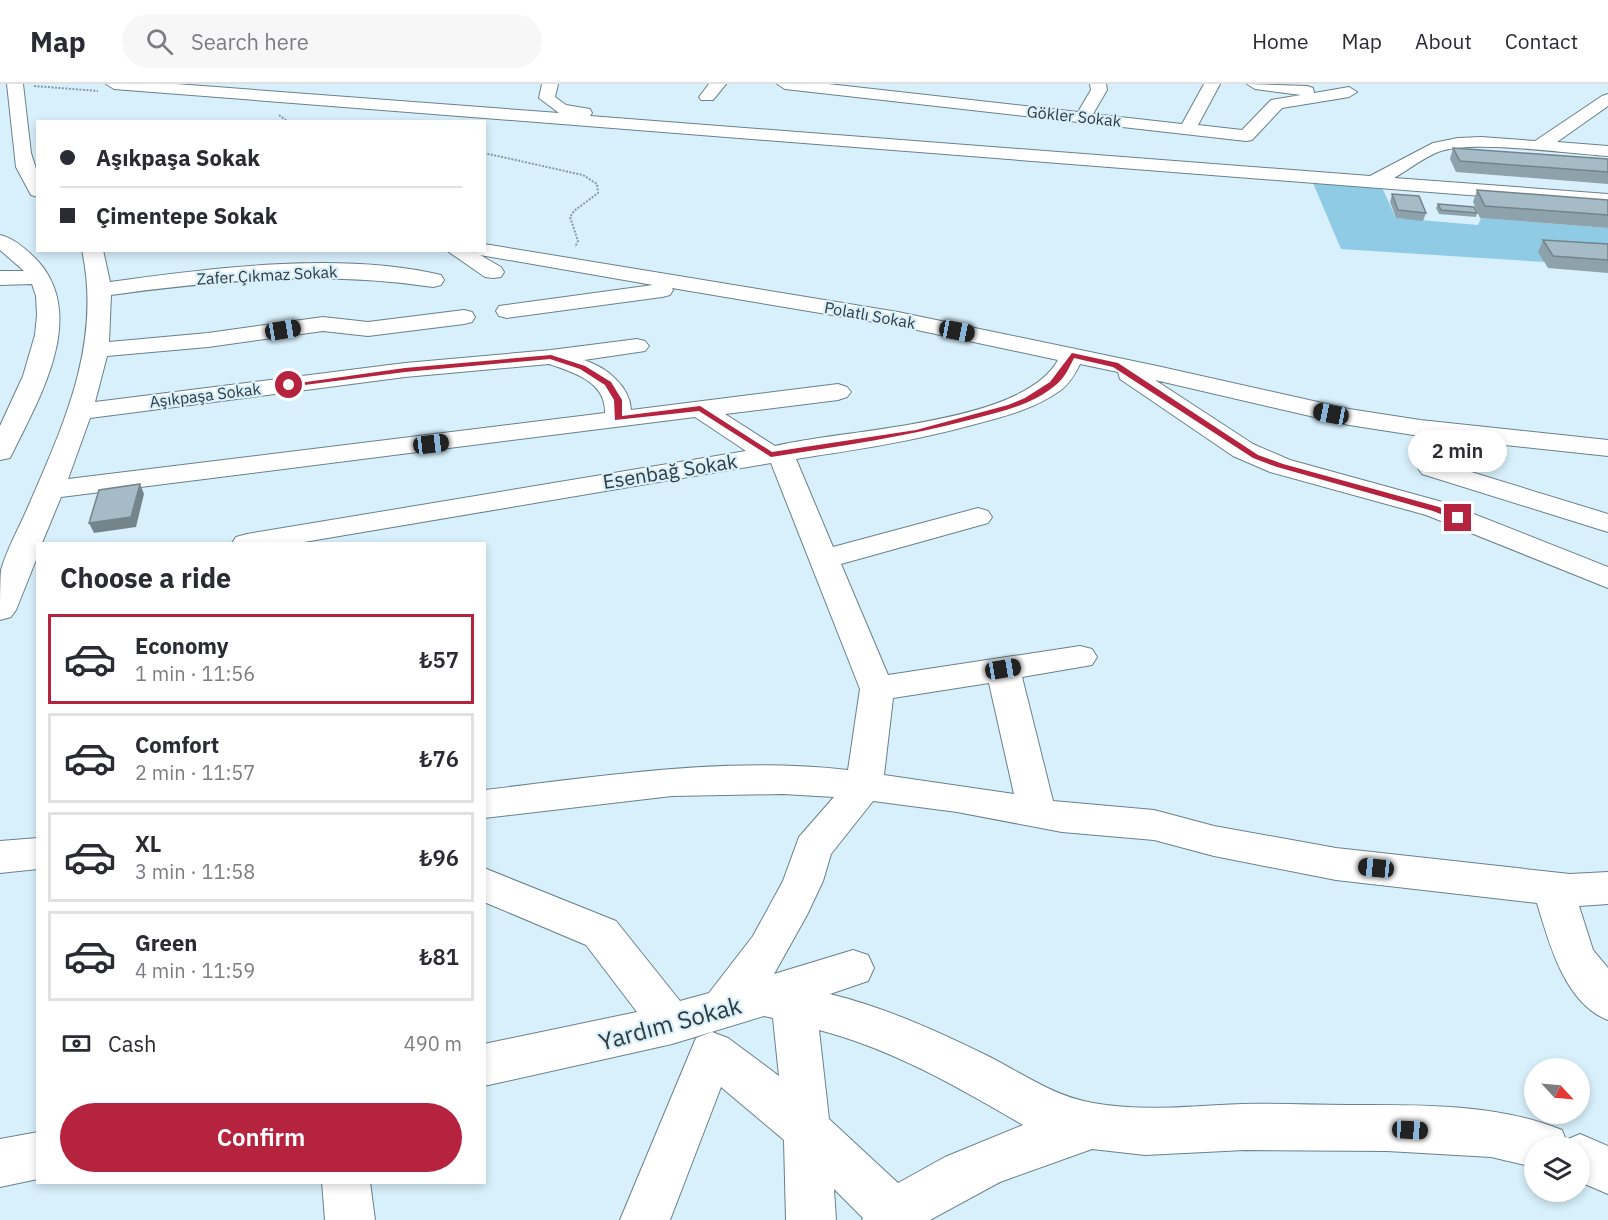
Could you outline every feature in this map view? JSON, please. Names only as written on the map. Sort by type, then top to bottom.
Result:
[{"type":"street","points":[[15,84],[29,146],[24,169],[36,188]]},
{"type":"street","points":[[114,84],[1608,200]]},
{"type":"street","points":[[550,84],[547,98],[561,109],[589,114],[783,126]]},
{"type":"street","points":[[707,97],[718,84]]},
{"type":"street","name":"Gökler Sokak","points":[[785,84],[902,90],[967,105],[1246,136],[1277,104],[1341,94],[1255,84]]},
{"type":"street","points":[[1083,117],[1099,90],[1098,84]]},
{"type":"street","points":[[1188,129],[1212,84]]},
{"type":"street","points":[[868,141],[902,90]]},
{"type":"street","points":[[967,105],[981,91]]},
{"type":"street","points":[[1539,146],[1608,99]]},
{"type":"street","points":[[1375,181],[1433,148],[1448,144],[1481,142],[1608,151]]},
{"type":"street","points":[[0,242],[17,253],[39,277],[46,295],[46,334],[33,380],[0,452]]},
{"type":"street","points":[[0,610],[28,565],[49,490],[79,411],[95,350],[100,290],[92,252]]},
{"type":"street","points":[[462,252],[489,261]]},
{"type":"street","name":"Polatlı Sokak","points":[[489,261],[553,261],[898,319],[1115,365],[1314,411],[1420,428],[1608,448]]},
{"type":"street","name":"Zafer Çıkmaz Sokak","points":[[100,290],[203,278],[282,272],[358,272],[433,280]]},
{"type":"street","points":[[0,278],[39,277]]},
{"type":"street","points":[[507,311],[697,286]]},
{"type":"street","points":[[95,350],[208,340],[322,324],[368,329],[464,317]]},
{"type":"street","points":[[551,357],[637,346]]},
{"type":"street","name":"Esenbağ Sokak","points":[[253,542],[562,488],[916,432],[1011,407],[1027,400],[1053,384],[1062,375],[1072,356]]},
{"type":"street","name":"Aşıkpaşa Sokak","points":[[79,411],[405,370],[551,357],[582,367],[608,384],[618,400],[618,418]]},
{"type":"street","points":[[1115,365],[1255,457],[1436,509],[1608,578]]},
{"type":"street","points":[[49,490],[838,392]]},
{"type":"street","points":[[700,409],[775,454],[823,559],[877,689],[864,786],[813,848],[803,881],[768,949],[722,1010]]},
{"type":"street","points":[[1420,428],[1432,468],[1436,509]]},
{"type":"street","points":[[1432,468],[1608,523]]},
{"type":"street","points":[[823,559],[978,517]]},
{"type":"street","points":[[877,689],[1080,657]]},
{"type":"street","points":[[1003,669],[1037,813]]},
{"type":"street","points":[[486,804],[672,782],[783,780],[864,786],[957,798],[1037,813],[1154,825],[1214,841],[1336,864],[1570,890],[1608,888]]},
{"type":"street","points":[[0,857],[36,853]]},
{"type":"street","points":[[486,885],[600,933],[672,1024]]},
{"type":"street","points":[[1553,888],[1575,959],[1608,1001]]},
{"type":"street","name":"Yardım Sokak","points":[[486,1065],[589,1044],[722,1010],[780,1000],[853,968]]},
{"type":"street","points":[[811,1220],[807,1129],[780,1000],[844,1017],[915,1043],[970,1070],[1041,1110],[1092,1126],[1145,1132],[1245,1127],[1387,1128],[1491,1134],[1524,1141]]},
{"type":"street","points":[[645,1220],[712,1053],[757,1086],[807,1129],[894,1218],[939,1187],[984,1164],[1038,1142],[1092,1126]]},
{"type":"street","points":[[0,1163],[36,1155]]},
{"type":"street","points":[[1590,1162],[1608,1170]]},
{"type":"street","points":[[346,1184],[350,1220]]},
{"type":"path","points":[[486,153],[578,174],[597,184],[599,190],[596,196],[574,211],[570,217],[576,230],[577,245],[569,254],[553,261]]},
{"type":"shaded area","points":[[1310,176],[1379,181],[1396,218],[1478,225],[1481,218],[1608,228],[1608,257],[1544,262],[1341,249]]},
{"type":"building","points":[[1453,148],[1608,159],[1608,172],[1460,161]]},
{"type":"building","points":[[1477,190],[1608,200],[1608,215],[1485,206]]},
{"type":"building","points":[[1392,194],[1419,196],[1426,213],[1398,210]]},
{"type":"building","points":[[1438,204],[1474,207],[1477,213],[1441,210]]},
{"type":"building","points":[[1543,240],[1608,244],[1608,260],[1553,256]]},
{"type":"building","points":[[140,484],[131,517],[89,523],[99,490]]},
{"type":"route","points":[[289,385],[405,370],[551,357],[582,367],[608,384],[618,400],[620,409],[618,418],[700,409],[771,455],[916,432],[1011,407],[1053,384],[1062,375],[1072,356],[1115,365],[1255,457],[1436,509],[1458,518]]}]
